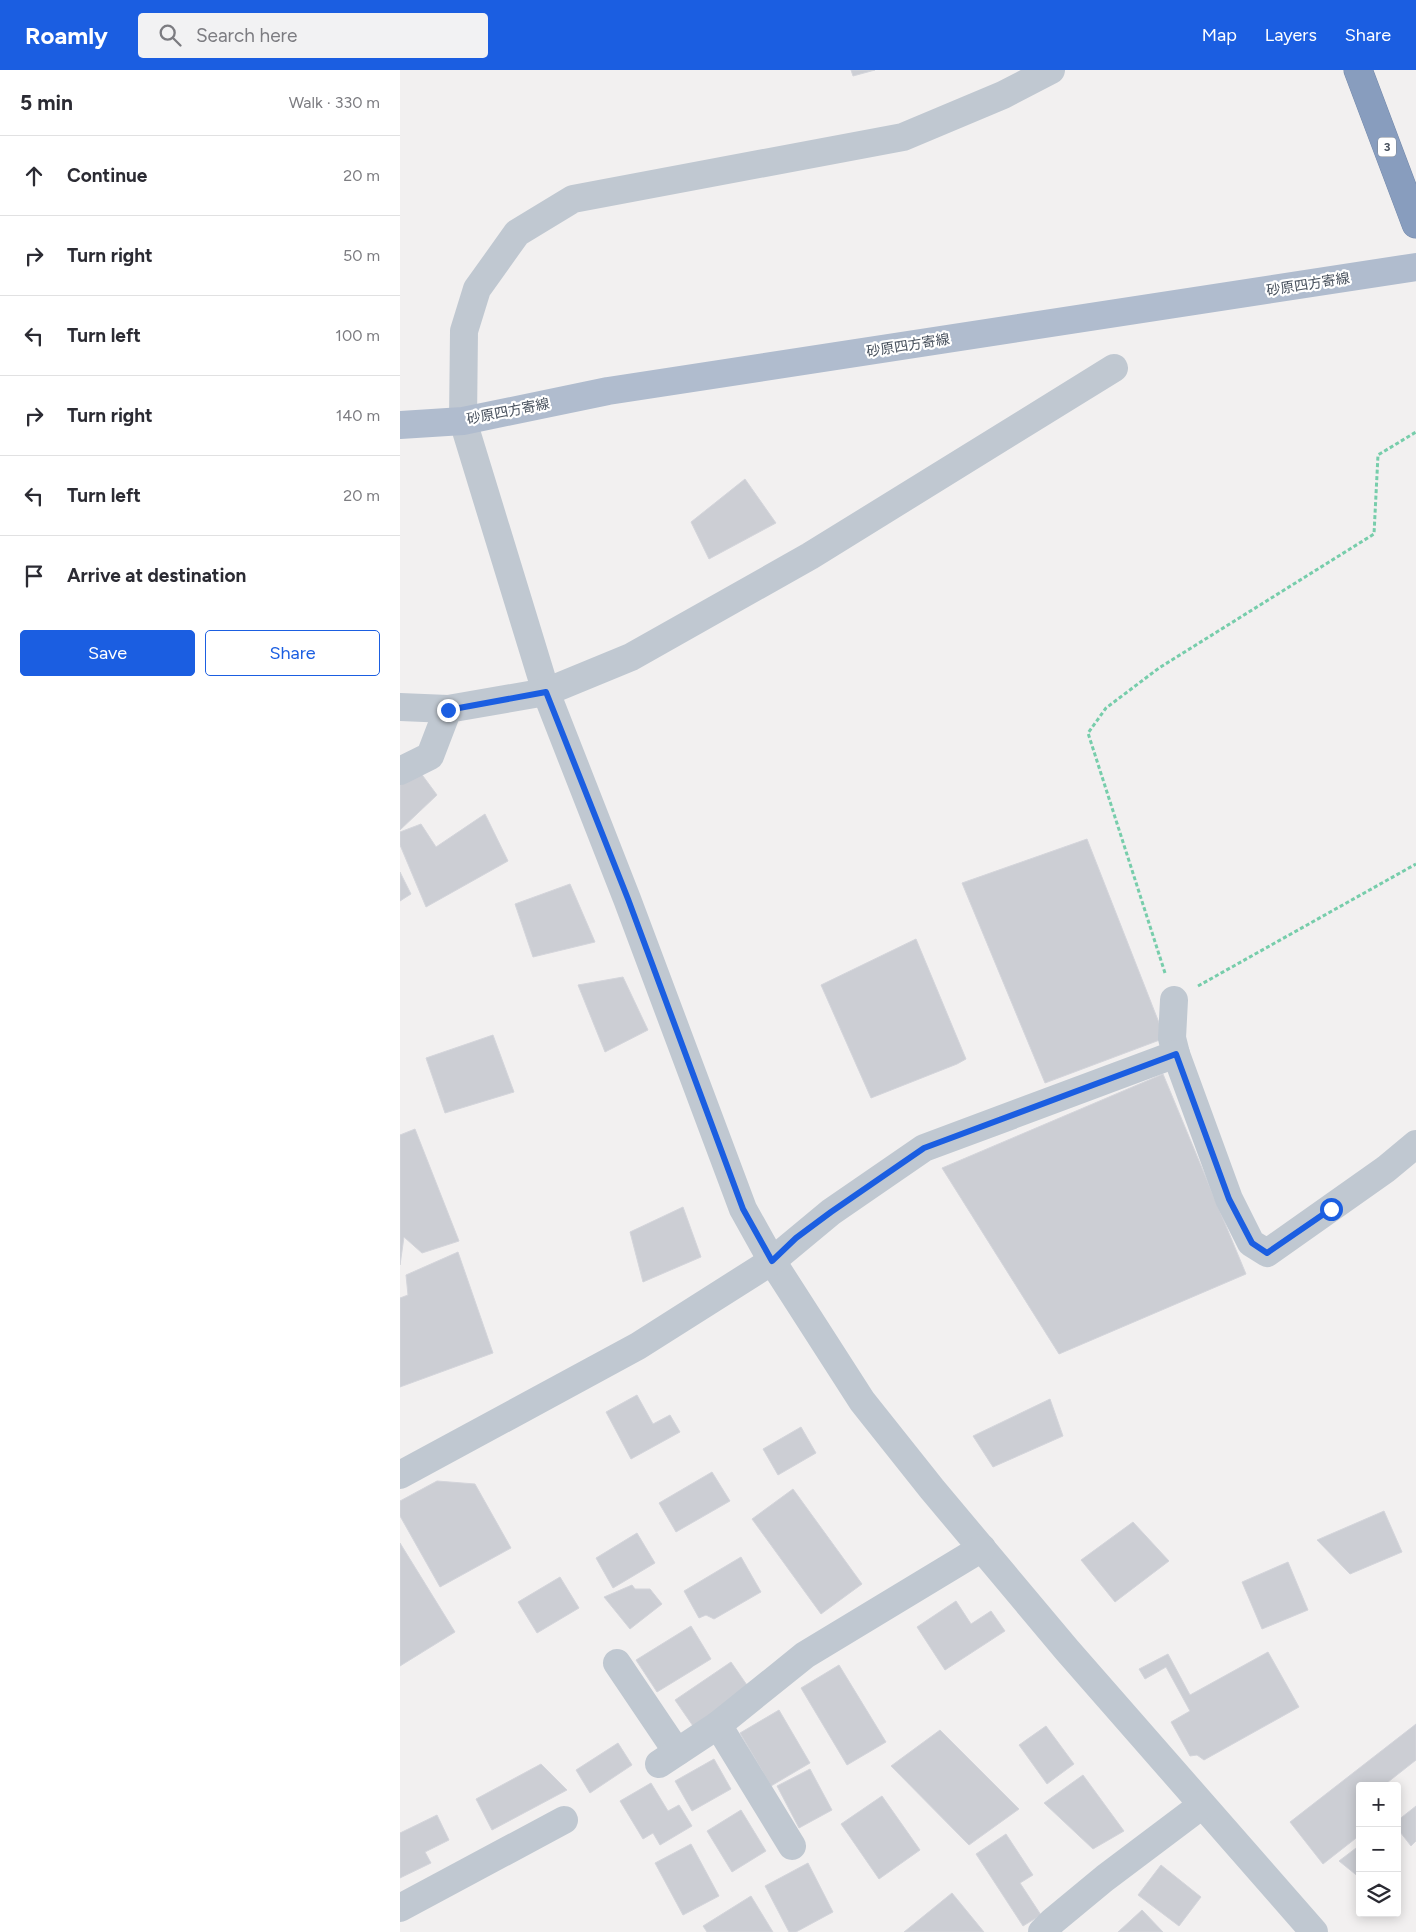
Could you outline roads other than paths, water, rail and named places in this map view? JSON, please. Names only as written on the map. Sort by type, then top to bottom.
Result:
[{"type":"highway","name":"3","points":[[1358,70],[1416,224]]},
{"type":"main road","name":"砂原四方寄線","points":[[400,426],[463,421],[608,391],[1416,267]]},
{"type":"street","points":[[1051,70],[1003,95],[903,137],[573,200],[517,233],[477,289],[464,332],[463,421],[546,692],[628,899],[743,1209],[772,1261],[862,1401],[1067,1650],[1314,1932]]},
{"type":"street","points":[[400,706],[448,710],[546,692],[632,657],[793,566],[1114,368]]},
{"type":"street","points":[[400,771],[430,756],[448,710]]},
{"type":"street","points":[[1174,1000],[1172,1038],[1176,1054],[1229,1199],[1252,1243],[1267,1253],[1386,1169],[1416,1144]]},
{"type":"street","points":[[400,1475],[638,1346],[772,1261],[796,1238],[924,1148],[1176,1054]]},
{"type":"street","points":[[618,1663],[668,1758],[718,1725],[805,1655],[982,1548]]},
{"type":"street","points":[[718,1725],[792,1846]]},
{"type":"street","points":[[1042,1932],[1053,1920],[1105,1878],[1202,1805]]},
{"type":"street","points":[[400,1908],[564,1820]]}]
